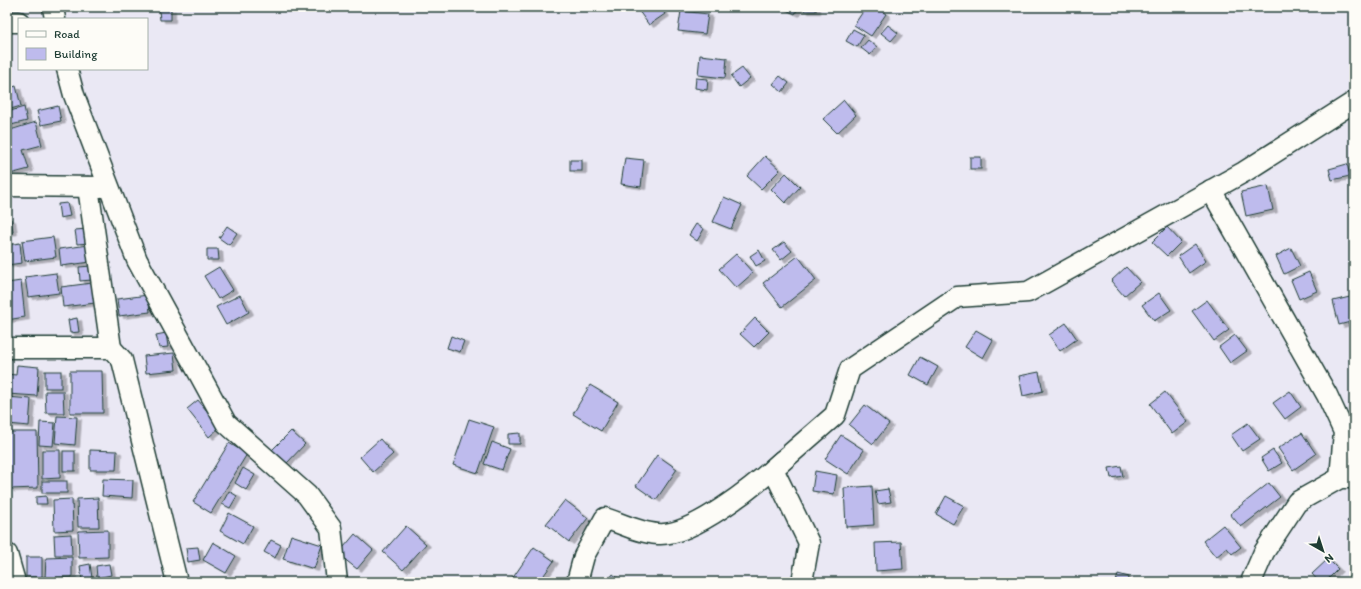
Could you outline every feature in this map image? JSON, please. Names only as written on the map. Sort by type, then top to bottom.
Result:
[{"type":"street","points":[[52,7],[55,18]]},
{"type":"street","points":[[7,22],[18,22]]},
{"type":"street","points":[[67,70],[74,95],[137,260],[226,423],[307,495],[331,528],[337,582]]},
{"type":"street","points":[[577,582],[584,556],[605,518],[646,533],[659,535],[673,533],[704,520],[773,469],[835,415],[850,369],[958,297],[1028,292],[1244,172],[1354,102]]},
{"type":"street","points":[[7,186],[109,187]]},
{"type":"street","points":[[88,187],[111,348],[122,360],[178,582],[172,582]]},
{"type":"street","points":[[1211,190],[1327,394],[1344,432],[1347,478],[1297,502],[1264,552],[1251,582]]},
{"type":"street","points":[[7,348],[111,348]]},
{"type":"street","points":[[773,469],[809,544],[802,582]]},
{"type":"street","points":[[7,554],[15,582]]},
{"type":"building","points":[[636,7],[660,7],[665,14],[649,25]]},
{"type":"building","points":[[780,7],[798,7],[795,14]]},
{"type":"building","points":[[804,7],[816,7],[816,11],[804,11]]},
{"type":"building","points":[[866,7],[876,7],[886,14],[871,36],[854,25]]},
{"type":"building","points":[[171,9],[171,20],[160,20],[159,10]]},
{"type":"building","points":[[681,11],[708,14],[705,34],[678,31]]},
{"type":"building","points":[[888,25],[898,33],[891,41],[881,33]]},
{"type":"building","points":[[853,29],[864,35],[857,47],[846,41]]},
{"type":"building","points":[[868,40],[877,47],[870,55],[861,48]]},
{"type":"building","points":[[700,55],[727,58],[725,78],[698,75]]},
{"type":"building","points":[[742,68],[750,78],[739,87],[731,76]]},
{"type":"building","points":[[780,76],[789,83],[782,92],[773,84]]},
{"type":"building","points":[[696,78],[708,79],[707,90],[695,88]]},
{"type":"building","points":[[16,86],[21,106],[7,110],[7,89]]},
{"type":"building","points":[[844,100],[856,115],[837,133],[823,119]]},
{"type":"building","points":[[58,106],[61,121],[41,125],[37,111]]},
{"type":"building","points":[[24,107],[27,121],[7,126],[7,112]]},
{"type":"building","points":[[36,122],[42,145],[23,150],[29,169],[10,174],[7,165],[7,131]]},
{"type":"building","points":[[765,156],[780,170],[761,189],[747,176]]},
{"type":"building","points":[[970,157],[981,157],[981,169],[970,169]]},
{"type":"building","points":[[625,158],[644,160],[641,187],[621,184]]},
{"type":"building","points":[[570,160],[582,160],[582,171],[570,171]]},
{"type":"building","points":[[1347,164],[1350,176],[1332,180],[1329,169]]},
{"type":"building","points":[[786,173],[800,187],[785,203],[771,189]]},
{"type":"building","points":[[1268,186],[1273,210],[1246,216],[1241,192]]},
{"type":"building","points":[[724,197],[742,205],[731,229],[713,222]]},
{"type":"building","points":[[67,203],[70,216],[60,218],[58,204]]},
{"type":"building","points":[[7,219],[11,219],[13,232],[7,233]]},
{"type":"building","points":[[696,224],[704,229],[697,241],[689,235]]},
{"type":"building","points":[[227,226],[237,233],[229,245],[219,238]]},
{"type":"building","points":[[1167,227],[1181,242],[1167,256],[1152,242]]},
{"type":"building","points":[[87,229],[89,243],[77,244],[75,230]]},
{"type":"building","points":[[53,237],[56,257],[25,261],[22,241]]},
{"type":"building","points":[[784,242],[792,251],[781,260],[773,250]]},
{"type":"building","points":[[20,243],[22,263],[7,265],[7,245]]},
{"type":"building","points":[[1195,244],[1206,261],[1189,273],[1178,256]]},
{"type":"building","points":[[89,245],[91,262],[61,266],[59,249]]},
{"type":"building","points":[[1291,248],[1300,266],[1284,274],[1276,256]]},
{"type":"building","points":[[207,249],[218,249],[219,260],[207,260]]},
{"type":"building","points":[[759,250],[765,261],[756,266],[750,256]]},
{"type":"building","points":[[736,254],[753,273],[736,288],[719,269]]},
{"type":"building","points":[[798,256],[816,280],[782,307],[763,283]]},
{"type":"building","points":[[91,266],[92,280],[80,281],[79,267]]},
{"type":"building","points":[[219,267],[233,290],[218,299],[204,276]]},
{"type":"building","points":[[1126,267],[1140,282],[1124,296],[1111,281]]},
{"type":"building","points":[[1309,272],[1317,291],[1299,299],[1291,280]]},
{"type":"building","points":[[56,273],[59,293],[28,297],[25,277]]},
{"type":"building","points":[[21,281],[25,317],[7,320],[7,283]]},
{"type":"building","points":[[92,283],[95,303],[63,307],[61,287]]},
{"type":"building","points":[[1159,293],[1171,310],[1154,321],[1142,305]]},
{"type":"building","points":[[148,295],[150,312],[119,316],[117,299]]},
{"type":"building","points":[[240,295],[249,312],[226,325],[216,307]]},
{"type":"building","points":[[1354,296],[1354,321],[1339,325],[1333,301]]},
{"type":"building","points":[[1207,300],[1229,330],[1214,341],[1192,311]]},
{"type":"building","points":[[77,318],[79,332],[70,333],[68,320]]},
{"type":"building","points":[[755,318],[769,332],[754,347],[740,334]]},
{"type":"building","points":[[1066,323],[1077,339],[1060,351],[1049,335]]},
{"type":"building","points":[[976,330],[993,340],[983,358],[965,347]]},
{"type":"building","points":[[166,333],[168,347],[159,348],[156,335]]},
{"type":"building","points":[[1235,335],[1247,351],[1230,363],[1219,347]]},
{"type":"building","points":[[451,336],[464,341],[460,352],[447,348]]},
{"type":"building","points":[[174,353],[176,370],[146,373],[144,356]]},
{"type":"building","points":[[920,357],[938,367],[928,385],[910,375]]},
{"type":"building","points":[[17,365],[39,367],[37,396],[7,394],[7,374],[16,375]]},
{"type":"building","points":[[45,371],[61,371],[61,388],[45,388]]},
{"type":"building","points":[[70,371],[102,371],[103,413],[70,413]]},
{"type":"building","points":[[1039,372],[1043,391],[1023,396],[1019,376]]},
{"type":"building","points":[[590,385],[618,402],[601,431],[573,414]]},
{"type":"building","points":[[45,391],[63,391],[64,413],[46,413]]},
{"type":"building","points":[[1290,391],[1301,407],[1285,419],[1273,403]]},
{"type":"building","points":[[1165,392],[1188,422],[1172,434],[1150,404]]},
{"type":"building","points":[[7,397],[31,399],[29,426],[8,424]]},
{"type":"building","points":[[198,400],[220,427],[209,437],[187,409]]},
{"type":"building","points":[[865,405],[889,424],[873,444],[849,425]]},
{"type":"building","points":[[57,416],[77,417],[75,445],[55,443]]},
{"type":"building","points":[[469,419],[494,427],[478,473],[453,465]]},
{"type":"building","points":[[40,422],[55,423],[53,446],[39,445]]},
{"type":"building","points":[[1248,423],[1260,439],[1242,451],[1231,435]]},
{"type":"building","points":[[291,431],[305,444],[287,463],[272,450]]},
{"type":"building","points":[[8,432],[37,432],[38,488],[9,489]]},
{"type":"building","points":[[520,433],[520,444],[508,444],[508,434]]},
{"type":"building","points":[[1302,433],[1316,454],[1293,470],[1278,448]]},
{"type":"building","points":[[841,435],[864,450],[848,474],[825,459]]},
{"type":"building","points":[[380,439],[393,454],[373,472],[360,457]]},
{"type":"building","points":[[492,442],[510,449],[502,470],[484,464]]},
{"type":"building","points":[[229,443],[247,454],[211,513],[193,502]]},
{"type":"building","points":[[42,450],[60,450],[60,478],[42,479]]},
{"type":"building","points":[[90,450],[117,451],[116,470],[90,470]]},
{"type":"building","points":[[1273,450],[1282,463],[1269,471],[1261,458]]},
{"type":"building","points":[[63,451],[75,451],[75,471],[63,471]]},
{"type":"building","points":[[657,455],[677,469],[656,500],[636,486]]},
{"type":"building","points":[[1121,466],[1123,476],[1111,478],[1109,468]]},
{"type":"building","points":[[243,468],[255,475],[246,490],[235,483]]},
{"type":"building","points":[[815,471],[837,475],[834,494],[812,491]]},
{"type":"building","points":[[103,479],[133,480],[132,498],[102,496]]},
{"type":"building","points":[[42,481],[67,481],[67,493],[42,493]]},
{"type":"building","points":[[1269,483],[1280,497],[1241,527],[1230,514]]},
{"type":"building","points":[[872,486],[874,525],[846,527],[844,488]]},
{"type":"building","points":[[888,489],[891,502],[878,504],[875,491]]},
{"type":"building","points":[[229,491],[237,496],[230,508],[222,504]]},
{"type":"building","points":[[46,496],[47,504],[36,504],[36,497]]},
{"type":"building","points":[[946,496],[964,506],[953,524],[936,514]]},
{"type":"building","points":[[98,498],[99,527],[78,527],[77,499]]},
{"type":"building","points":[[72,499],[73,530],[54,531],[53,500]]},
{"type":"building","points":[[565,500],[588,518],[569,542],[546,524]]},
{"type":"building","points":[[229,513],[253,526],[243,544],[220,531]]},
{"type":"building","points":[[1354,517],[1354,532],[1347,521]]},
{"type":"building","points":[[1223,525],[1241,547],[1232,554],[1227,548],[1216,557],[1203,541]]},
{"type":"building","points":[[406,526],[426,544],[403,570],[383,552]]},
{"type":"building","points":[[108,530],[108,557],[79,558],[78,531]]},
{"type":"building","points":[[71,534],[72,555],[55,555],[54,535]]},
{"type":"building","points":[[355,534],[373,550],[357,569],[338,554]]},
{"type":"building","points":[[291,535],[322,545],[314,569],[283,559]]},
{"type":"building","points":[[271,540],[281,545],[275,558],[264,552]]},
{"type":"building","points":[[213,542],[236,556],[226,573],[203,560]]},
{"type":"building","points":[[901,542],[903,569],[876,571],[875,543]]},
{"type":"building","points":[[198,547],[200,560],[188,562],[186,548]]},
{"type":"building","points":[[534,547],[554,561],[539,582],[517,582],[512,579]]},
{"type":"building","points":[[26,557],[42,557],[42,577],[26,577]]},
{"type":"building","points":[[72,557],[72,577],[45,578],[46,558]]},
{"type":"building","points":[[1328,559],[1338,569],[1325,582],[1319,582],[1312,574]]},
{"type":"building","points":[[90,564],[92,578],[82,580],[80,566]]},
{"type":"building","points":[[109,564],[111,575],[97,578],[96,566]]},
{"type":"building","points":[[613,574],[623,582],[607,582]]},
{"type":"building","points":[[1118,574],[1129,577],[1128,582],[1116,582]]}]
